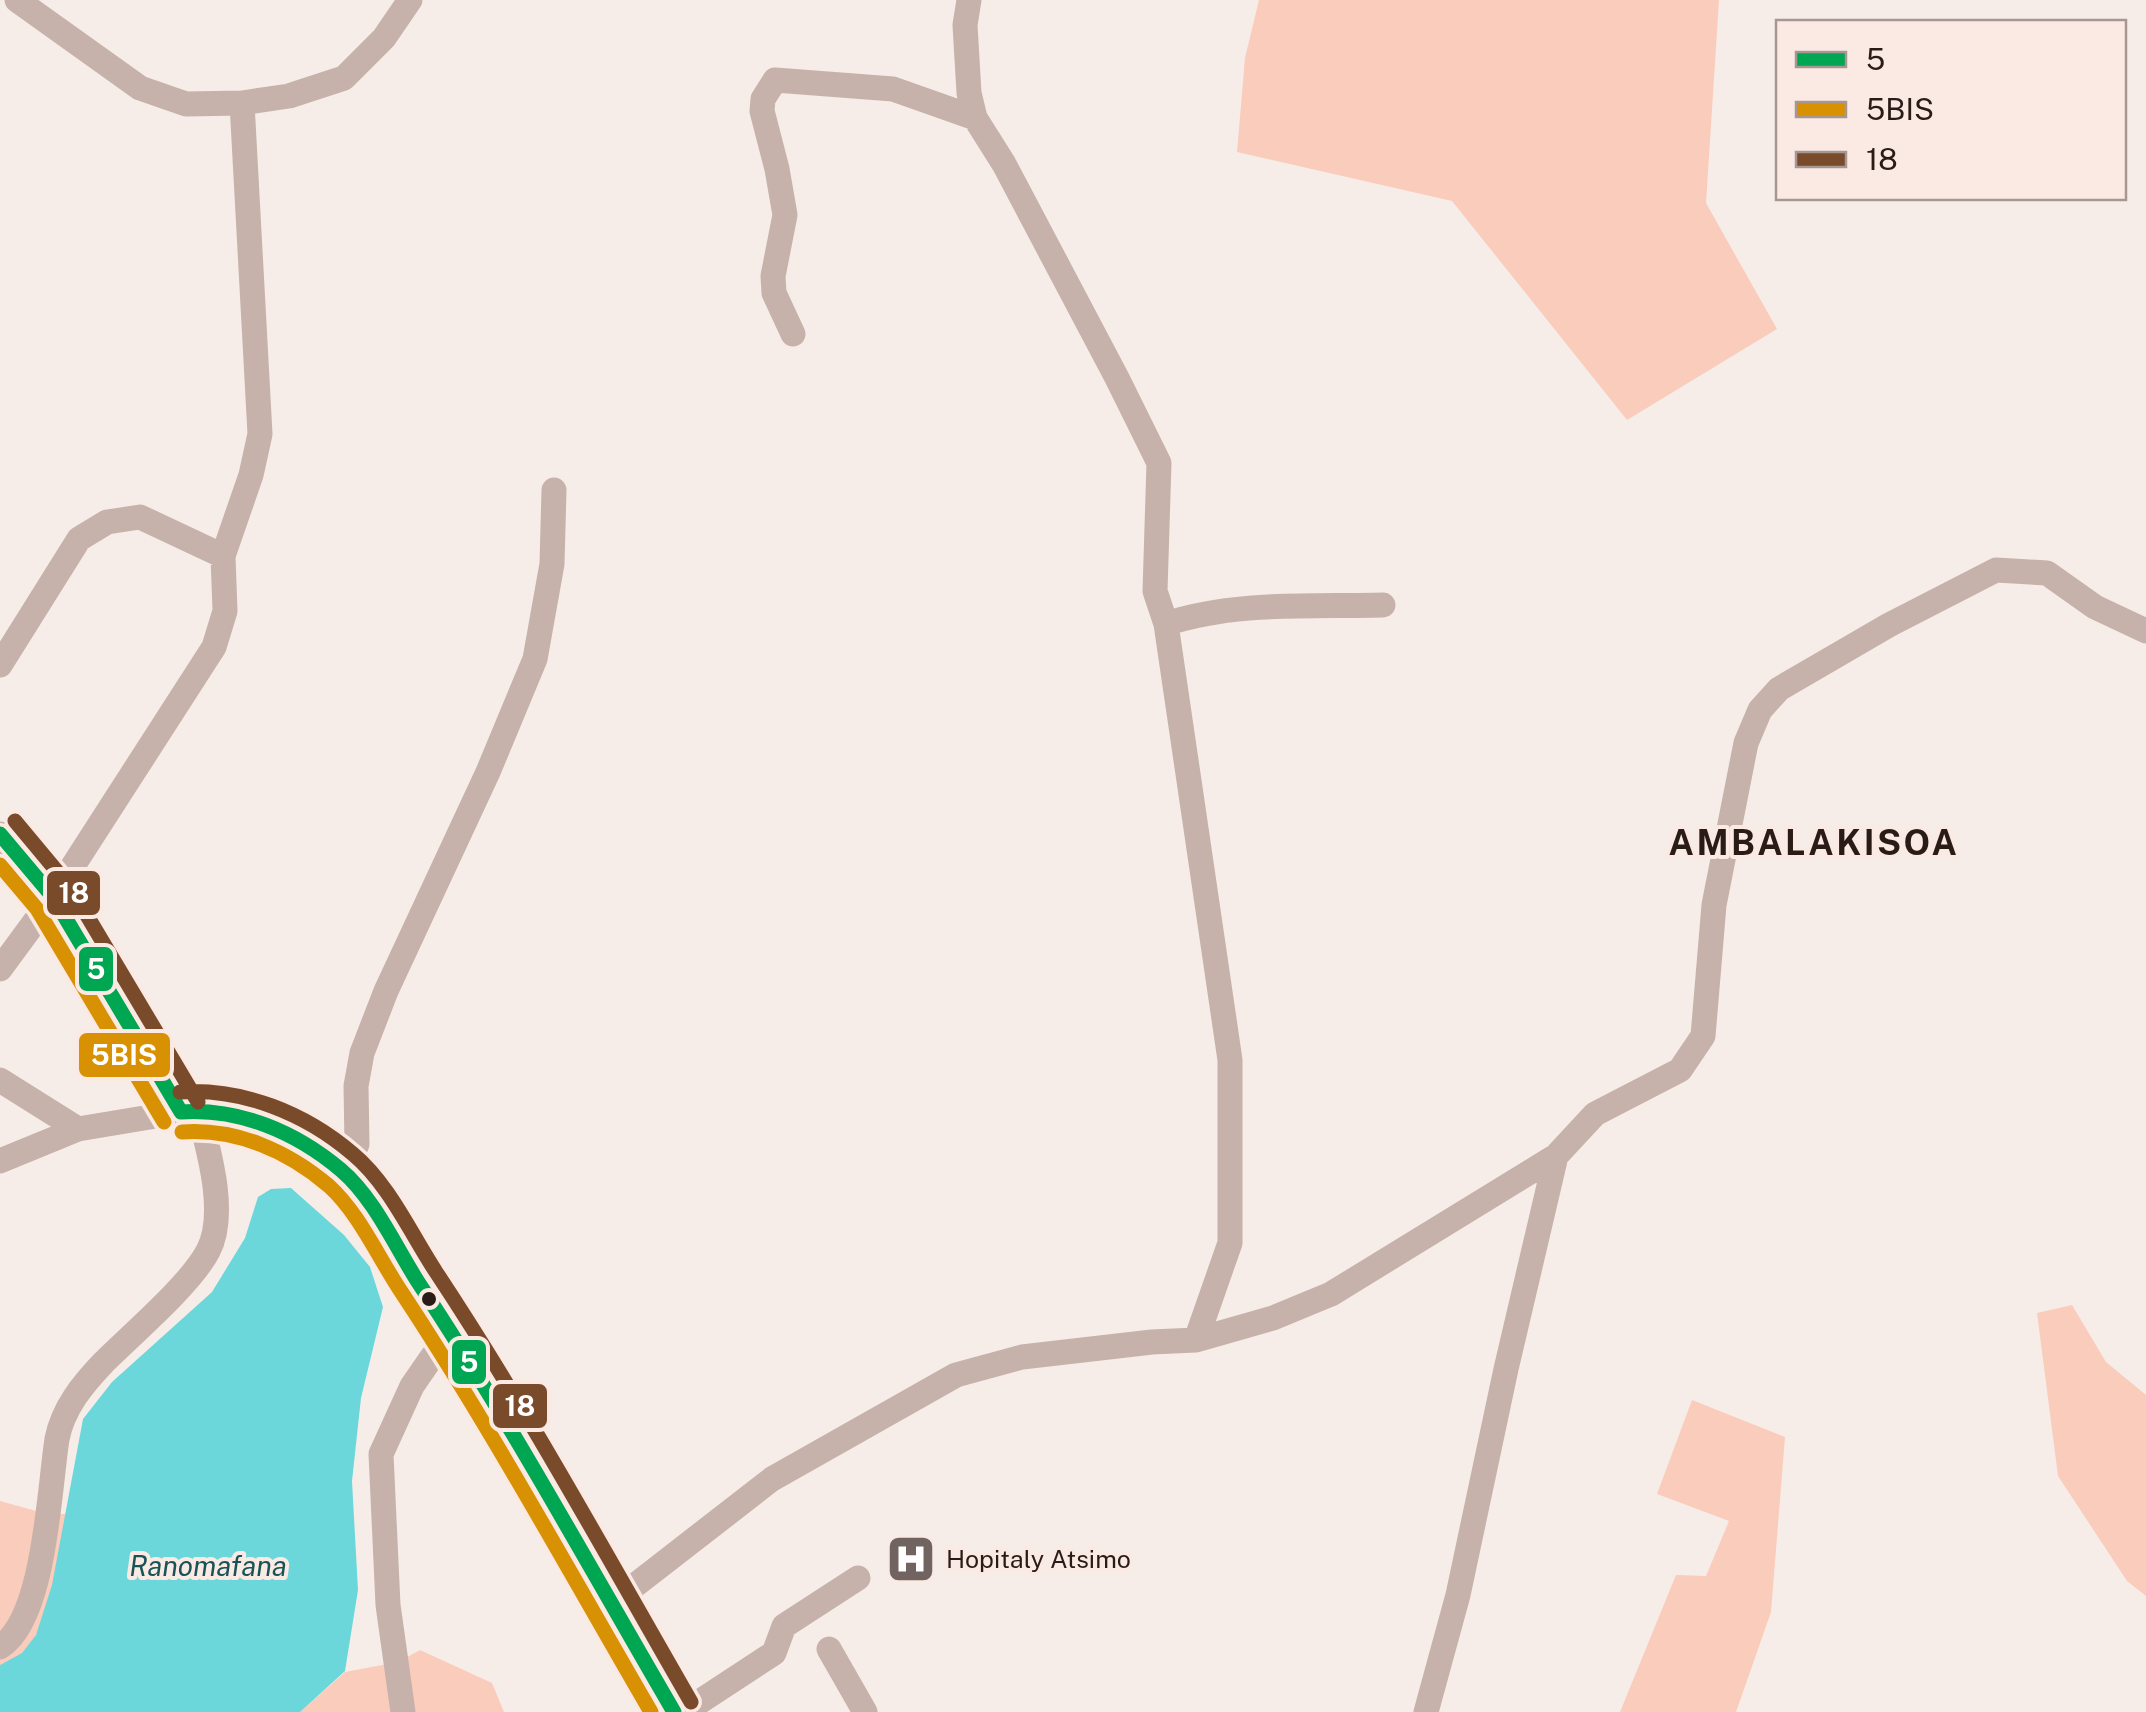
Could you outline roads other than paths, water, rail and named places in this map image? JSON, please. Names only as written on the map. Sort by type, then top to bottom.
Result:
[{"type":"street","points":[[17,0],[140,88],[186,104],[242,103],[289,96],[344,78],[384,38],[410,0]]},
{"type":"street","points":[[969,0],[965,25],[969,93],[975,118],[1004,164],[1118,378],[1159,464],[1155,591],[1166,624],[1230,1060],[1230,1242],[1196,1340]]},
{"type":"street","points":[[792,334],[774,293],[773,276],[785,216],[762,99],[775,80],[893,89],[975,118]]},
{"type":"street","points":[[0,968],[52,897],[214,646],[225,610],[223,556],[251,475],[260,434],[242,103]]},
{"type":"street","points":[[344,1172],[357,1144],[356,1086],[362,1053],[535,658],[552,564],[554,490]]},
{"type":"street","points":[[0,665],[79,540],[106,522],[140,517],[223,556]]},
{"type":"street","points":[[611,1604],[772,1479],[956,1376],[1022,1357],[1196,1340],[1273,1318],[1331,1294],[1556,1156],[1594,1114],[1680,1070],[1703,1036],[1714,905],[1736,788],[1753,726],[1760,710],[1779,689],[1890,624],[1996,570],[2047,572],[2095,607],[2146,630]]},
{"type":"street","points":[[1166,624],[1197,614],[1230,610],[1383,605]]},
{"type":"street","points":[[0,834],[52,897],[190,1110],[213,1167],[216,1224],[209,1250],[191,1274],[86,1380],[67,1409],[58,1434],[38,1576],[12,1640],[0,1647]]},
{"type":"street","points":[[0,1080],[78,1130]]},
{"type":"street","points":[[0,1161],[78,1130],[190,1110],[237,1116],[283,1132],[344,1172],[457,1339],[674,1712]]},
{"type":"street","points":[[1426,1712],[1458,1595],[1556,1156]]},
{"type":"street","points":[[403,1712],[388,1604],[381,1454],[422,1372],[432,1357],[457,1339]]},
{"type":"street","points":[[684,1712],[774,1652],[784,1626],[858,1578]]},
{"type":"street","points":[[829,1649],[866,1712]]},
{"type":"water","name":"Ranomafana","points":[[291,1188],[344,1235],[370,1267],[383,1307],[361,1398],[352,1481],[358,1590],[345,1671],[300,1712],[0,1712],[0,1665],[22,1653],[36,1635],[52,1585],[83,1419],[112,1382],[212,1292],[245,1238],[258,1197],[271,1189]]},
{"type":"place","name":"Hopitaly Atsimo","points":[[911,1559]]},
{"type":"district","name":"AMBALAKISOA","points":[[1814,842]]}]
